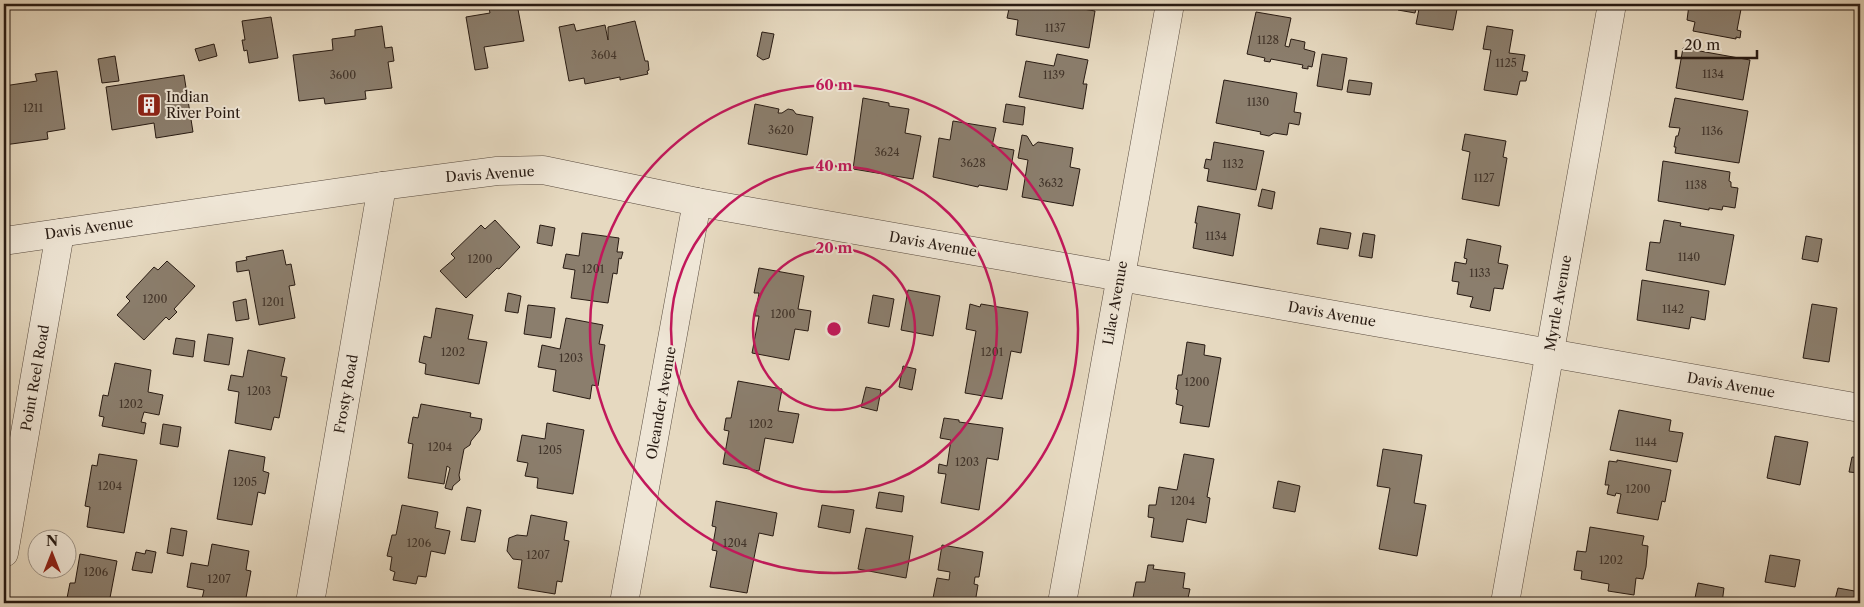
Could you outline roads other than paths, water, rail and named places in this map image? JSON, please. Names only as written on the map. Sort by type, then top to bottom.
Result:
[{"type":"street","name":"Lilac Avenue","points":[[1062,603],[1170,4]]},
{"type":"street","name":"Myrtle Avenue","points":[[1505,603],[1612,4]]},
{"type":"street","name":"Davis Avenue","points":[[4,241],[382,186],[497,171],[543,170],[697,202],[1860,408]]},
{"type":"street","name":"Frosty Road","points":[[310,603],[382,186]]},
{"type":"street","name":"Oleander Avenue","points":[[624,603],[697,202]]},
{"type":"street","name":"Point Reel Road","points":[[4,553],[60,233]]},
{"type":"place","name":"Indian River Point","points":[[149,105]]}]
